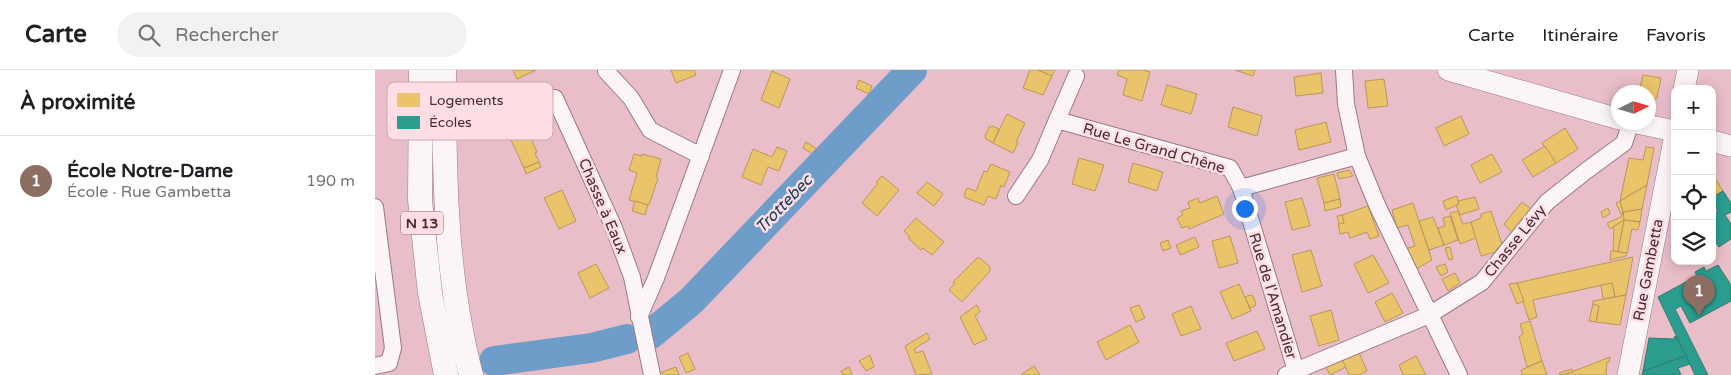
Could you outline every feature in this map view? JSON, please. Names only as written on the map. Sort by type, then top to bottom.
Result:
[{"type":"highway","name":"N 13","points":[[420,140],[420,200],[430,293],[445,375]]},
{"type":"highway","name":"N 13","points":[[445,140],[446,204],[456,296],[471,375]]},
{"type":"main road","points":[[1448,70],[1611,117]]},
{"type":"main road","points":[[1656,127],[1671,130]]},
{"type":"main road","points":[[1716,142],[1731,146]]},
{"type":"main road","name":"Rue Gambetta","points":[[1628,375],[1671,155]]},
{"type":"street","points":[[642,328],[656,278],[731,70]]},
{"type":"street","points":[[1344,70],[1346,104],[1357,156],[1377,205],[1459,375]]},
{"type":"street","points":[[606,71],[631,98],[649,130],[701,156]]},
{"type":"street","points":[[1016,196],[1041,160],[1077,76]]},
{"type":"street","name":"Chasse à Eaux","points":[[555,98],[614,228],[632,277],[652,375]]},
{"type":"street","name":"Rue Le Grand Chêne","points":[[1057,120],[1230,168],[1241,188],[1357,156]]},
{"type":"street","name":"Chasse Lévy","points":[[1293,374],[1429,315],[1482,282],[1547,202],[1624,143],[1628,130]]},
{"type":"street","name":"Rue de l'Amandier","points":[[1241,188],[1293,374]]},
{"type":"street","points":[[375,207],[393,348],[382,364]]},
{"type":"building: Logements","points":[[513,70],[536,70],[517,79]]},
{"type":"building: Logements","points":[[671,70],[694,70],[696,75],[676,83]]},
{"type":"building: Logements","points":[[1030,70],[1038,70],[1052,76],[1043,95],[1023,88]]},
{"type":"building: Logements","points":[[1038,70],[1055,70],[1052,76]]},
{"type":"building: Logements","points":[[1119,70],[1143,70],[1150,72],[1142,101],[1123,95],[1127,79],[1117,75]]},
{"type":"building: Logements","points":[[1235,70],[1255,70],[1253,76]]},
{"type":"building: Logements","points":[[772,71],[790,79],[779,108],[761,100]]},
{"type":"building: Logements","points":[[1321,73],[1323,93],[1296,96],[1294,77]]},
{"type":"building: Logements","points":[[1643,75],[1661,78],[1656,98],[1656,85],[1641,85]]},
{"type":"building: Logements","points":[[1384,79],[1388,106],[1368,108],[1365,81]]},
{"type":"building: Logements","points":[[859,80],[872,86],[869,94],[856,88]]},
{"type":"building: Logements","points":[[1167,85],[1197,94],[1191,114],[1161,105]]},
{"type":"building: Logements","points":[[1233,107],[1262,116],[1257,136],[1228,127]]},
{"type":"building: Logements","points":[[1007,114],[1025,123],[1013,153],[993,143]]},
{"type":"building: Logements","points":[[1461,116],[1469,134],[1444,146],[1436,128]]},
{"type":"building: Logements","points":[[1326,122],[1331,142],[1299,150],[1295,130]]},
{"type":"building: Logements","points":[[993,126],[999,129],[993,143],[986,139],[985,136],[989,127]]},
{"type":"building: Logements","points":[[1565,128],[1578,149],[1556,163],[1542,143]]},
{"type":"building: Logements","points":[[511,140],[532,140],[539,162],[524,168]]},
{"type":"building: Logements","points":[[806,142],[820,151],[817,157],[803,148]]},
{"type":"building: Logements","points":[[1545,146],[1556,163],[1533,177],[1522,160]]},
{"type":"building: Logements","points":[[777,147],[787,151],[779,171],[768,167],[761,185],[742,177],[753,149],[772,157]]},
{"type":"building: Logements","points":[[1646,147],[1654,148],[1647,185],[1620,201],[1629,158],[1643,160]]},
{"type":"building: Logements","points":[[634,154],[661,159],[656,177],[658,178],[649,205],[629,200],[637,173],[629,170]]},
{"type":"building: Logements","points":[[1492,154],[1502,172],[1480,183],[1471,165]]},
{"type":"building: Logements","points":[[1079,158],[1104,165],[1095,191],[1072,184]]},
{"type":"building: Logements","points":[[539,162],[541,167],[526,174],[524,168]]},
{"type":"building: Logements","points":[[1133,163],[1163,172],[1157,191],[1128,182]]},
{"type":"building: Logements","points":[[991,164],[1010,172],[1004,187],[1001,185],[996,199],[988,196],[984,205],[966,198],[964,195],[967,188],[976,191],[984,171],[987,172]]},
{"type":"building: Logements","points":[[1349,170],[1353,176],[1339,179],[1337,173]]},
{"type":"building: Logements","points":[[1334,174],[1340,199],[1324,203],[1317,178]]},
{"type":"building: Logements","points":[[882,176],[899,190],[877,216],[862,203]]},
{"type":"building: Logements","points":[[1716,180],[1723,191],[1716,195]]},
{"type":"building: Logements","points":[[927,182],[943,194],[934,206],[917,193]]},
{"type":"building: Logements","points":[[1647,185],[1642,209],[1623,212],[1620,201]]},
{"type":"building: Logements","points":[[562,190],[576,221],[559,229],[544,198]]},
{"type":"building: Logements","points":[[1217,196],[1224,214],[1189,229],[1188,226],[1182,228],[1177,218],[1183,215],[1181,211],[1190,208],[1188,202],[1198,198],[1200,203]]},
{"type":"building: Logements","points":[[1457,196],[1459,204],[1446,210],[1443,201]]},
{"type":"building: Logements","points":[[1475,197],[1479,209],[1460,215],[1456,205],[1459,204],[1458,201]]},
{"type":"building: Logements","points":[[1302,198],[1310,226],[1292,230],[1285,202]]},
{"type":"building: Logements","points":[[1340,199],[1341,207],[1325,211],[1324,203]]},
{"type":"building: Logements","points":[[635,201],[648,205],[645,215],[632,211]]},
{"type":"building: Logements","points":[[1620,201],[1623,212],[1621,214],[1616,203]]},
{"type":"building: Logements","points":[[1522,202],[1531,209],[1512,233],[1504,224]]},
{"type":"building: Logements","points":[[1413,203],[1432,260],[1416,269],[1405,249],[1415,246],[1408,225],[1397,228],[1392,210]]},
{"type":"building: Logements","points":[[1368,206],[1379,236],[1370,239],[1367,232],[1350,238],[1348,232],[1340,234],[1338,224],[1344,223],[1342,215]]},
{"type":"building: Logements","points":[[1608,208],[1610,214],[1603,218],[1601,212]]},
{"type":"building: Logements","points":[[1642,209],[1640,222],[1624,220],[1623,212]]},
{"type":"building: Logements","points":[[1458,211],[1463,224],[1471,222],[1476,238],[1460,244],[1450,213]]},
{"type":"building: Logements","points":[[1491,211],[1502,244],[1496,252],[1481,256],[1471,222],[1481,218],[1481,214]]},
{"type":"building: Logements","points":[[1623,212],[1624,220],[1610,229],[1607,223],[1621,217]]},
{"type":"building: Logements","points":[[1342,215],[1344,223],[1339,224],[1337,216]]},
{"type":"building: Logements","points":[[1450,216],[1458,240],[1444,245],[1438,228],[1445,226],[1443,218]]},
{"type":"building: Logements","points":[[1433,217],[1444,245],[1429,250],[1419,221]]},
{"type":"building: Logements","points":[[916,218],[944,242],[932,255],[923,248],[921,250],[908,238],[910,237],[904,231]]},
{"type":"building: Logements","points":[[1624,220],[1618,252],[1613,251],[1614,226]]},
{"type":"building: Logements","points":[[1624,220],[1640,222],[1638,230],[1632,229],[1627,253],[1618,252]]},
{"type":"building: Logements","points":[[1230,236],[1238,263],[1219,268],[1212,241]]},
{"type":"building: Logements","points":[[1195,237],[1199,247],[1180,255],[1176,245]]},
{"type":"building: Logements","points":[[1168,240],[1171,248],[1163,251],[1160,243]]},
{"type":"building: Logements","points":[[1450,247],[1453,259],[1449,260],[1445,248]]},
{"type":"building: Logements","points":[[1311,250],[1322,286],[1302,292],[1292,255]]},
{"type":"building: Logements","points":[[1611,251],[1627,253],[1626,256],[1610,260]]},
{"type":"building: Logements","points":[[1373,255],[1389,283],[1368,293],[1354,264]]},
{"type":"building: Logements","points":[[1633,257],[1626,295],[1615,297],[1612,283],[1533,300],[1537,317],[1529,320],[1517,283]]},
{"type":"building: Logements","points":[[977,258],[980,258],[990,267],[990,271],[962,302],[949,290],[955,283],[953,282]]},
{"type":"building: Logements","points":[[596,264],[609,288],[590,298],[578,273]]},
{"type":"building: Logements","points":[[1445,264],[1448,272],[1441,276],[1436,267]]},
{"type":"building: Logements","points":[[1455,273],[1460,283],[1448,291],[1442,279]]},
{"type":"building: Logements","points":[[1517,283],[1524,301],[1517,304],[1509,284]]},
{"type":"building: Logements","points":[[1612,283],[1615,297],[1603,299],[1601,285]]},
{"type":"building: Logements","points":[[1239,284],[1251,311],[1232,319],[1220,292]]},
{"type":"building: Logements","points":[[1392,293],[1403,313],[1385,322],[1375,302]]},
{"type":"building: Logements","points":[[1626,295],[1620,325],[1596,322],[1599,306],[1593,304],[1593,301]]},
{"type":"building: Logements","points":[[1253,296],[1256,304],[1250,308],[1245,297]]},
{"type":"building: Logements","points":[[1593,304],[1599,306],[1596,322],[1589,321]]},
{"type":"building: Logements","points":[[977,305],[980,312],[975,316],[987,339],[974,345],[960,317]]},
{"type":"building: Logements","points":[[1139,305],[1145,318],[1136,322],[1130,308]]},
{"type":"building: Logements","points":[[1191,306],[1201,329],[1181,336],[1172,314]]},
{"type":"building: Logements","points":[[1331,310],[1339,340],[1319,346],[1310,316]]},
{"type":"building: Logements","points":[[1530,321],[1542,361],[1527,367],[1519,337],[1523,334],[1520,324]]},
{"type":"building: Logements","points":[[1130,325],[1139,342],[1106,360],[1097,342]]},
{"type":"building: Logements","points":[[1257,331],[1265,349],[1234,361],[1226,343]]},
{"type":"building: Logements","points":[[927,333],[930,339],[914,349],[916,353],[923,351],[932,374],[916,375],[905,346]]},
{"type":"building: Logements","points":[[1358,350],[1367,371],[1359,375],[1349,375],[1341,358]]},
{"type":"building: Logements","points":[[688,353],[695,369],[686,373],[679,357]]},
{"type":"building: Logements","points":[[870,355],[874,367],[866,371],[859,361]]},
{"type":"building: Logements","points":[[1416,356],[1426,375],[1403,375],[1399,365]]},
{"type":"building: Logements","points":[[1610,357],[1609,362],[1607,362],[1606,375],[1564,375]]},
{"type":"building: Logements","points":[[1341,358],[1346,367],[1330,375],[1325,366]]},
{"type":"building: Logements","points":[[1542,361],[1547,375],[1522,375],[1521,370]]},
{"type":"building: Logements","points":[[1034,366],[1040,375],[1021,375]]},
{"type":"building: Logements","points":[[676,367],[679,375],[663,375],[662,372]]},
{"type":"building: Logements","points":[[849,367],[852,375],[843,375],[841,371]]},
{"type":"building: Logements","points":[[1572,369],[1573,372],[1560,375],[1559,373]]},
{"type":"building: Écoles","points":[[1723,191],[1731,203],[1731,212],[1725,215],[1731,224],[1731,239],[1719,247],[1716,243],[1716,212],[1718,211],[1716,208],[1716,195]]},
{"type":"building: Écoles","points":[[1718,265],[1731,285],[1731,301],[1690,323],[1681,306],[1675,309],[1708,375],[1695,375],[1658,297],[1697,276],[1695,272],[1704,267],[1706,271]]},
{"type":"building: Écoles","points":[[1676,336],[1686,356],[1643,371],[1649,338],[1675,339],[1674,337]]},
{"type":"building: Écoles","points":[[1686,356],[1690,364],[1678,368],[1681,375],[1642,375],[1643,371]]},
{"type":"waterway","name":"Trottebec","points":[[651,334],[691,301],[912,70]]},
{"type":"waterway","name":"Trottebec","points":[[494,361],[591,348],[627,339]]},
{"type":"place","name":"École Notre-Dame","points":[[1699,316]]}]
